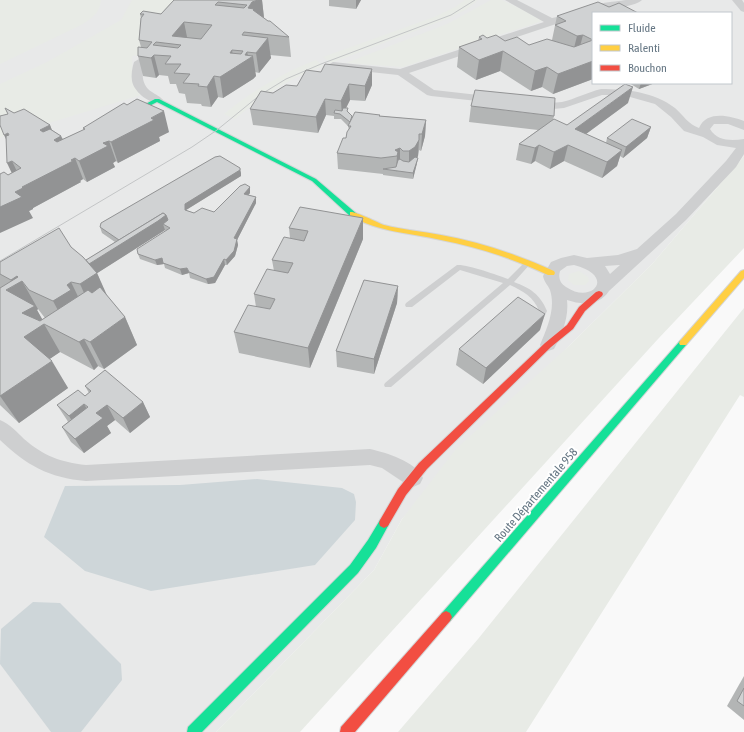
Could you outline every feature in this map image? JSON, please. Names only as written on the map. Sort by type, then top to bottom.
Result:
[{"type":"street","points":[[510,0],[552,22]]},
{"type":"street","points":[[333,66],[401,72],[594,8],[625,4],[637,0]]},
{"type":"street","points":[[738,0],[744,9]]},
{"type":"street","points":[[139,62],[136,78],[138,84],[146,94],[320,184],[351,213],[363,220],[379,225],[456,240],[529,262],[551,273]]},
{"type":"street","points":[[401,72],[431,93],[507,101]]},
{"type":"street","points":[[193,732],[354,569],[363,558],[393,505],[413,478],[434,454],[548,345],[570,327],[582,309],[640,253],[681,217],[731,164],[744,144],[727,143],[688,128],[662,104],[628,93],[612,91],[601,92],[559,106],[522,103]]},
{"type":"street","points":[[115,122],[157,100]]},
{"type":"street","points":[[723,172],[725,161],[723,154],[704,128],[706,124],[711,121],[744,116]]},
{"type":"street","points":[[724,120],[736,122],[744,126]]},
{"type":"street","points":[[548,345],[559,318],[560,305],[557,288],[551,279],[551,273],[556,265],[562,262],[574,260],[588,263],[619,260],[640,253]]},
{"type":"street","points":[[557,288],[568,295],[578,297],[591,297],[602,291],[606,281],[604,275],[588,263]]},
{"type":"street","name":"Route Départementale 958","points":[[346,732],[744,273]]},
{"type":"street","points":[[0,428],[32,457],[51,467],[72,472],[101,472],[370,457],[387,461],[413,478]]},
{"type":"lane","points":[[388,385],[510,282],[529,262]]},
{"type":"lane","points":[[409,305],[459,267],[510,282],[534,295],[542,303],[542,315],[537,323]]},
{"type":"shaded area","points":[[0,0],[744,0],[744,156],[653,263],[570,345],[402,519],[374,570],[216,732],[0,732]]},
{"type":"shaded area","points":[[0,0],[101,1],[99,9],[83,24],[0,64]]},
{"type":"shaded area","points":[[132,0],[177,0],[141,55],[132,56],[133,84],[141,95],[29,129],[10,133],[0,138],[0,84],[47,62],[121,20]]},
{"type":"shaded area","points":[[465,0],[478,0],[465,10],[449,18],[331,63],[323,57],[434,17],[455,7]]},
{"type":"shaded area","points":[[491,0],[502,0],[545,20],[403,67],[346,63],[447,24]]},
{"type":"shaded area","points":[[316,60],[323,66],[298,76],[276,88],[235,119],[224,114],[246,97],[268,83]]},
{"type":"shaded area","points":[[744,156],[744,248],[658,339],[300,732],[216,732],[374,570],[402,519],[456,449],[570,345],[653,263]]},
{"type":"shaded area","points":[[579,271],[588,277],[589,281],[585,285],[574,285],[568,280],[569,274]]},
{"type":"shaded area","points":[[744,308],[744,397],[740,395],[526,732],[398,732],[478,639]]},
{"type":"shaded area","points":[[257,479],[342,488],[354,494],[356,502],[355,520],[315,565],[151,591],[85,571],[44,537],[65,486],[180,485]]},
{"type":"shaded area","points":[[33,602],[60,603],[121,664],[122,680],[81,732],[51,732],[0,664],[1,629]]},
{"type":"building","points":[[174,0],[258,0],[252,2],[248,8],[254,9],[253,10],[270,21],[289,37],[244,32],[242,35],[268,38],[256,53],[247,52],[245,55],[253,56],[220,77],[214,76],[207,87],[198,86],[199,84],[183,83],[190,74],[174,73],[181,64],[165,64],[171,56],[154,55],[151,58],[138,56],[138,47],[147,48],[152,42],[139,40],[141,18],[144,14],[140,14],[143,11],[161,14]],"holes":[[[218,2],[247,5],[244,8],[215,5]],[[184,22],[212,25],[201,39],[172,36]],[[156,42],[181,45],[178,48],[153,45]],[[232,50],[243,51],[241,54],[230,53]]]},
{"type":"building","points":[[598,2],[609,7],[619,3],[636,12],[592,12],[592,40],[583,35],[577,36],[555,25],[566,21],[557,16]]},
{"type":"building","points":[[483,35],[487,38],[496,35],[505,41],[517,37],[529,45],[547,39],[574,47],[592,40],[592,61],[558,74],[547,67],[535,71],[503,51],[479,60],[459,47],[482,39],[479,37]]},
{"type":"building","points":[[325,64],[372,69],[365,86],[349,84],[341,101],[325,99],[316,117],[250,109],[261,91],[273,93],[286,85],[297,86],[306,70],[321,72]]},
{"type":"building","points":[[625,84],[633,87],[575,129],[622,150],[607,162],[568,145],[554,152],[539,145],[535,148],[519,144],[554,119],[567,125]]},
{"type":"building","points":[[475,90],[555,98],[554,116],[471,106]]},
{"type":"building","points":[[137,99],[164,111],[151,118],[154,120],[111,142],[109,141],[103,143],[108,146],[79,161],[75,158],[71,160],[73,161],[22,187],[23,188],[15,192],[22,197],[0,207],[0,174],[4,172],[8,175],[21,168],[12,161],[7,163],[6,136],[9,135],[8,133],[4,135],[0,125],[0,116],[8,114],[5,108],[14,113],[24,109],[50,125],[40,130],[43,132],[50,129],[61,136],[54,140],[57,142],[85,129],[83,128],[124,103],[127,105]]},
{"type":"building","points":[[343,108],[348,108],[347,111],[352,116],[350,122],[340,114],[334,113],[335,110],[342,111]]},
{"type":"building","points":[[355,112],[380,115],[379,116],[426,120],[422,134],[419,134],[419,140],[415,147],[409,151],[403,151],[400,148],[395,150],[398,152],[397,156],[381,158],[337,153],[343,138],[346,138],[347,132],[351,126],[348,126]]},
{"type":"building","points":[[632,119],[651,127],[626,147],[607,138]]},
{"type":"building","points":[[220,156],[240,168],[240,170],[185,204],[185,210],[194,213],[202,208],[214,212],[240,186],[245,184],[250,187],[244,194],[256,197],[234,238],[237,239],[234,251],[226,260],[224,259],[214,277],[206,279],[189,272],[187,268],[180,269],[163,263],[162,258],[155,260],[138,254],[137,249],[170,228],[163,224],[168,220],[166,215],[163,213],[119,240],[100,227],[101,223],[215,157]]},
{"type":"building","points":[[415,157],[418,158],[413,173],[383,169],[396,167],[398,160],[400,159],[409,162]]},
{"type":"building","points":[[300,207],[363,218],[308,348],[234,332],[248,305],[270,309],[275,299],[254,294],[267,269],[288,273],[293,263],[272,260],[284,237],[304,241],[308,231],[289,228]]},
{"type":"building","points":[[163,213],[166,215],[158,221],[89,264],[86,260]]},
{"type":"building","points":[[59,228],[71,247],[83,257],[97,273],[80,284],[71,282],[67,285],[71,290],[53,301],[29,290],[22,281],[6,290],[35,306],[22,313],[40,321],[88,290],[92,293],[100,287],[125,317],[90,342],[84,339],[79,342],[44,324],[24,337],[52,361],[0,396],[0,288],[18,277],[17,276],[11,280],[0,274],[0,262]]},
{"type":"building","points":[[364,280],[398,286],[374,359],[336,351]]},
{"type":"building","points":[[518,297],[545,314],[486,368],[459,349]]},
{"type":"building","points":[[105,370],[143,402],[123,418],[107,405],[96,413],[103,418],[75,439],[62,427],[88,407],[84,404],[69,416],[57,405],[78,390],[85,396],[91,391],[85,386]]},
{"type":"building","points":[[744,688],[744,706],[737,701]]},
{"type":"tram line","points":[[0,261],[192,147],[217,130],[260,95],[286,79],[321,64],[451,15],[475,0]]},
{"type":"traffic: fast","points":[[122,118],[157,100],[314,180],[353,214]]},
{"type":"traffic: fast","points":[[446,617],[683,343]]},
{"type":"traffic: fast","points":[[193,732],[354,569],[372,544],[384,523]]},
{"type":"traffic: slow","points":[[353,214],[363,220],[384,227],[441,237],[483,247],[511,256],[551,273]]},
{"type":"traffic: slow","points":[[683,343],[744,273]]},
{"type":"traffic: jam","points":[[384,523],[402,492],[423,466],[548,345],[570,327],[582,309],[599,294]]},
{"type":"traffic: jam","points":[[346,732],[446,617]]}]
